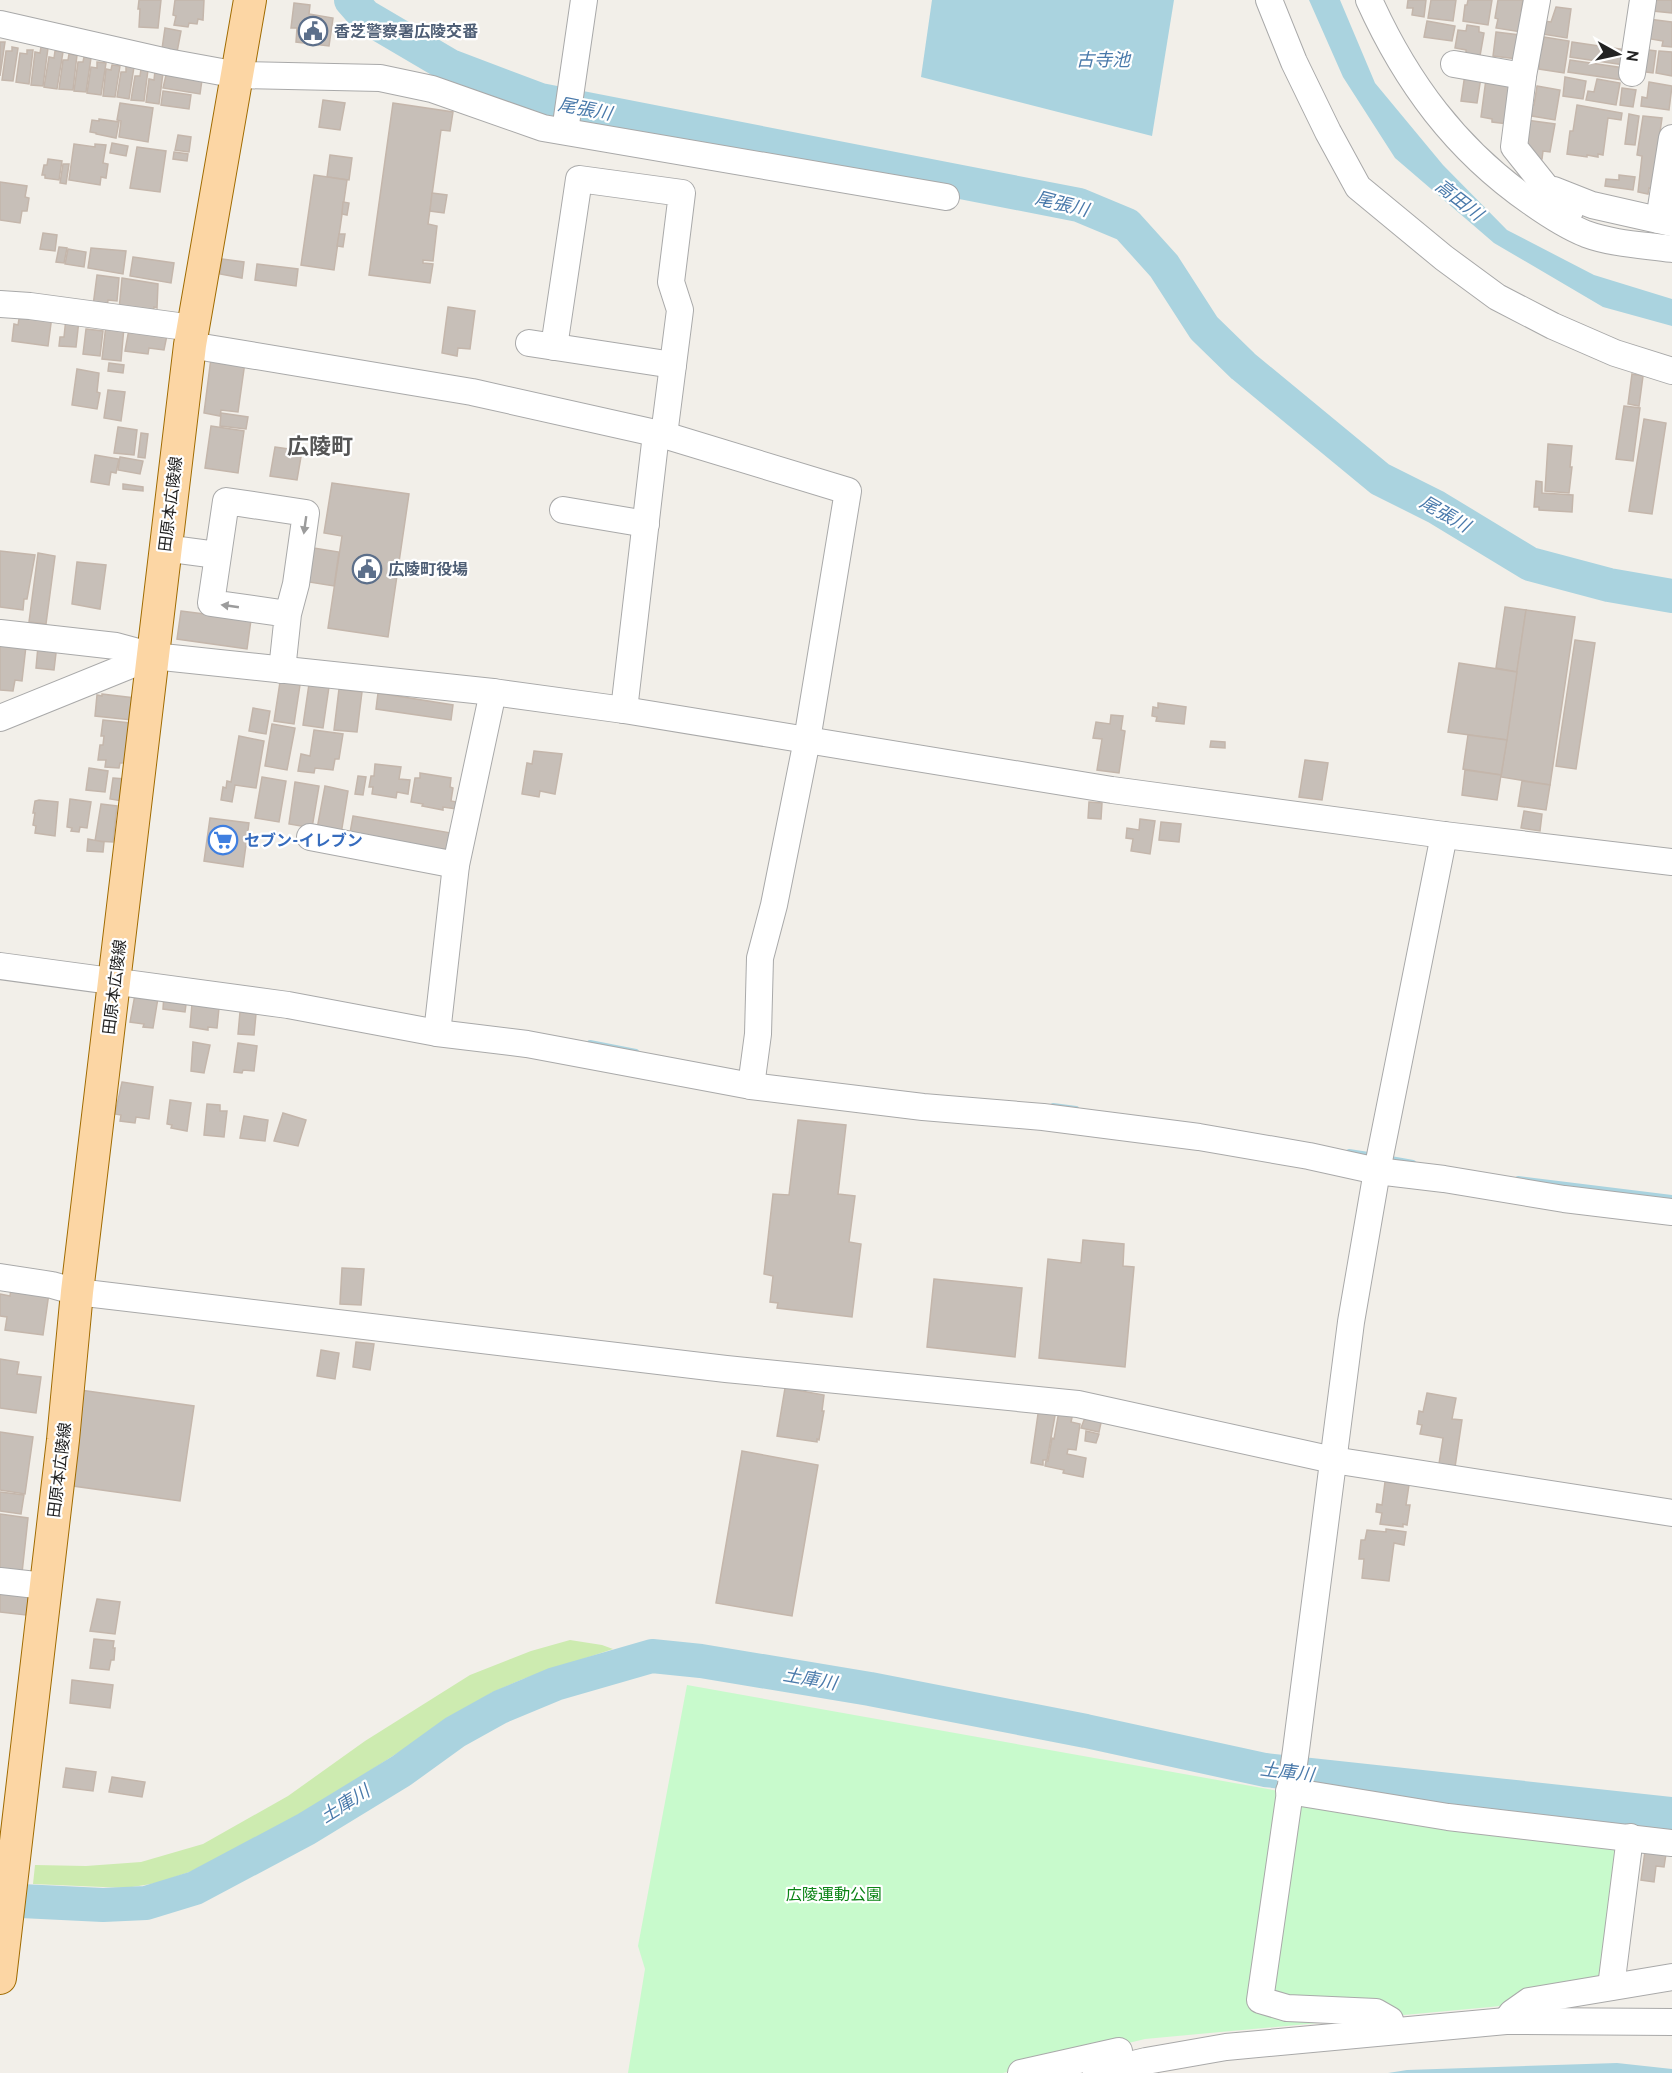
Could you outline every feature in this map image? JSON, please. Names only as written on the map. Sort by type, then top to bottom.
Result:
[{"type":"main road","name":"田原本広陵線","points":[[0,1978],[63,1440],[76,1292],[164,548],[191,337],[250,0]]},
{"type":"street","points":[[566,127],[584,0]]},
{"type":"street","points":[[1269,0],[1294,62],[1328,132],[1358,187],[1371,199],[1497,297],[1553,326],[1615,353],[1672,371]]},
{"type":"street","points":[[1369,0],[1380,25],[1411,79],[1436,115],[1469,151],[1512,189],[1550,215],[1586,234],[1623,243],[1672,249]]},
{"type":"street","points":[[1537,0],[1523,76],[1514,147],[1546,187],[1549,201],[1580,215],[1586,234]]},
{"type":"street","points":[[1632,73],[1643,0]]},
{"type":"street","points":[[0,24],[166,62],[238,75],[380,78],[432,89],[543,128],[566,127],[946,197]]},
{"type":"street","points":[[1454,64],[1523,76]]},
{"type":"street","points":[[1546,187],[1592,205],[1666,221],[1672,138]]},
{"type":"street","points":[[624,710],[646,524],[673,365],[680,310],[671,282],[682,193],[579,179],[541,345],[673,365]]},
{"type":"street","points":[[0,309],[0,304],[191,337],[472,392],[660,434],[848,491],[807,740],[776,894],[760,958],[758,1034],[752,1076]]},
{"type":"street","points":[[282,670],[288,615],[296,584],[306,513],[226,501],[211,603],[288,615]]},
{"type":"street","points":[[563,510],[646,524]]},
{"type":"street","points":[[164,548],[217,555]]},
{"type":"street","points":[[0,633],[116,646],[153,656],[493,692],[624,710],[1053,782],[1444,835],[1672,862]]},
{"type":"street","points":[[0,718],[153,656]]},
{"type":"street","points":[[438,1023],[456,865],[493,692]]},
{"type":"street","points":[[1391,2026],[1376,2012],[1287,2008],[1260,2001],[1296,1750],[1351,1322],[1377,1171],[1444,835]]},
{"type":"street","points":[[310,837],[456,865]]},
{"type":"street","points":[[0,966],[438,1023],[527,1044],[752,1076],[922,1107],[1043,1117],[1199,1137],[1309,1156],[1377,1171],[1672,1212]]},
{"type":"street","points":[[0,1277],[52,1285],[76,1292],[726,1369],[1078,1404],[1333,1460],[1672,1514]]},
{"type":"street","points":[[0,1581],[45,1586]]},
{"type":"street","points":[[1289,1791],[1448,1817],[1672,1843]]},
{"type":"street","points":[[1611,1987],[1630,1838]]},
{"type":"street","points":[[1506,2021],[1512,2013],[1529,2001],[1672,1977]]},
{"type":"street","points":[[1021,2073],[1147,2045],[1256,2029],[1506,2021],[1672,2022]]},
{"type":"street","points":[[1096,2073],[1146,2061],[1226,2047],[1391,2026]]},
{"type":"green space","points":[[570,1640],[613,1649],[523,1679],[491,1693],[276,1831],[216,1863],[157,1883],[126,1888],[33,1884],[35,1865],[86,1866],[141,1862],[203,1844],[288,1796],[365,1741],[470,1675],[531,1651]]},
{"type":"green space","name":"広陵運動公園","points":[[687,1685],[1290,1793],[1635,1826],[1621,1993],[1145,2039],[1003,2073],[628,2073],[645,1969],[638,1946]]},
{"type":"water","name":"古寺池","points":[[932,0],[1174,0],[1152,136],[921,77]]},
{"type":"water","name":"高田川","points":[[1309,0],[1340,0],[1375,83],[1443,165],[1507,230],[1594,275],[1672,299],[1672,326],[1603,307],[1494,243],[1395,158],[1343,77]]},
{"type":"water","points":[[1617,2063],[1672,2069],[1672,2073],[1388,2073],[1407,2070]]},
{"type":"building","points":[[139,0],[161,0],[158,28],[139,27]]},
{"type":"building","points":[[175,0],[204,0],[203,20],[198,19],[197,24],[189,23],[188,27],[174,25]]},
{"type":"building","points":[[1408,0],[1426,0],[1424,17],[1412,15],[1413,8],[1407,8]]},
{"type":"building","points":[[1431,0],[1456,0],[1453,21],[1428,18]]},
{"type":"building","points":[[1468,0],[1492,0],[1488,25],[1463,21]]},
{"type":"building","points":[[1498,0],[1523,0],[1521,11],[1525,11],[1521,32],[1496,28]]},
{"type":"building","points":[[1655,0],[1672,0],[1672,13],[1653,11]]},
{"type":"building","points":[[294,3],[310,5],[309,14],[333,18],[329,46],[296,42],[297,28],[291,28]]},
{"type":"building","points":[[1556,7],[1571,9],[1567,38],[1542,34],[1544,21],[1551,22]]},
{"type":"building","points":[[1648,19],[1672,22],[1672,47],[1662,46],[1663,41],[1645,38]]},
{"type":"building","points":[[1427,21],[1455,26],[1452,41],[1424,37]]},
{"type":"building","points":[[1467,25],[1479,27],[1479,32],[1484,33],[1480,56],[1466,54],[1466,50],[1455,48],[1458,30],[1466,31]]},
{"type":"building","points":[[165,28],[181,31],[177,52],[162,49]]},
{"type":"building","points":[[1496,32],[1520,35],[1517,59],[1493,56]]},
{"type":"building","points":[[1544,37],[1569,41],[1564,73],[1539,69],[1539,48],[1542,49]]},
{"type":"building","points":[[0,42],[5,42],[0,76]]},
{"type":"building","points":[[1572,42],[1626,50],[1624,65],[1570,57]]},
{"type":"building","points":[[12,47],[18,48],[13,81],[2,80],[6,51],[12,51]]},
{"type":"building","points":[[41,47],[48,48],[43,86],[31,85],[35,52],[40,53]]},
{"type":"building","points":[[1641,49],[1656,51],[1653,73],[1639,71]]},
{"type":"building","points":[[27,50],[33,50],[29,84],[16,82],[20,53],[27,54]]},
{"type":"building","points":[[55,51],[63,52],[57,89],[44,87],[49,57],[54,58]]},
{"type":"building","points":[[1659,51],[1672,52],[1672,76],[1656,73]]},
{"type":"building","points":[[69,54],[77,55],[73,90],[59,89],[63,60],[68,60]]},
{"type":"building","points":[[84,57],[91,58],[86,92],[74,91],[78,62],[83,62]]},
{"type":"building","points":[[1570,60],[1624,68],[1622,80],[1568,72]]},
{"type":"building","points":[[97,62],[106,63],[101,95],[87,93],[91,67],[97,68]]},
{"type":"building","points":[[112,65],[120,66],[115,97],[103,96],[106,69],[111,70]]},
{"type":"building","points":[[126,66],[134,67],[129,99],[117,97],[121,72],[126,72]]},
{"type":"building","points":[[141,69],[148,70],[144,101],[131,100],[135,76],[140,76]]},
{"type":"building","points":[[155,71],[163,73],[159,104],[146,102],[149,79],[154,80]]},
{"type":"building","points":[[1465,74],[1481,77],[1477,103],[1461,101]]},
{"type":"building","points":[[166,75],[202,80],[200,94],[163,88]]},
{"type":"building","points":[[1565,77],[1586,81],[1583,99],[1563,96]]},
{"type":"building","points":[[1486,79],[1513,82],[1508,124],[1492,122],[1492,119],[1481,117]]},
{"type":"building","points":[[1597,79],[1620,83],[1616,105],[1586,100],[1588,91],[1594,92]]},
{"type":"building","points":[[1649,82],[1672,86],[1669,110],[1641,106],[1642,97],[1647,98]]},
{"type":"building","points":[[1537,86],[1560,90],[1555,120],[1532,116],[1531,105],[1534,105]]},
{"type":"building","points":[[1622,88],[1636,90],[1633,107],[1620,105]]},
{"type":"building","points":[[163,91],[191,95],[189,109],[161,105]]},
{"type":"building","points":[[323,100],[345,103],[340,130],[319,127]]},
{"type":"building","points":[[120,103],[153,108],[148,142],[119,137],[121,121],[117,120]]},
{"type":"building","points":[[393,103],[453,112],[450,131],[441,130],[428,224],[437,226],[433,261],[423,260],[423,263],[433,264],[430,283],[369,275]]},
{"type":"building","points":[[1577,105],[1622,113],[1621,120],[1608,118],[1603,155],[1598,154],[1598,157],[1587,155],[1587,157],[1567,154]]},
{"type":"building","points":[[1629,114],[1639,116],[1635,145],[1625,144]]},
{"type":"building","points":[[1643,116],[1662,118],[1652,189],[1649,188],[1648,194],[1638,192],[1642,156],[1637,155]]},
{"type":"building","points":[[99,119],[119,122],[116,138],[90,132],[92,120],[99,121]]},
{"type":"building","points":[[1526,120],[1555,124],[1550,152],[1543,151],[1542,159],[1529,157],[1522,146]]},
{"type":"building","points":[[178,135],[191,137],[189,152],[175,150]]},
{"type":"building","points":[[112,143],[128,146],[126,156],[110,153]]},
{"type":"building","points":[[74,144],[95,147],[95,144],[106,145],[103,163],[108,164],[106,178],[101,177],[100,185],[69,180]]},
{"type":"building","points":[[137,147],[166,151],[160,192],[130,188]]},
{"type":"building","points":[[174,152],[188,154],[187,161],[173,159]]},
{"type":"building","points":[[330,155],[352,158],[349,180],[327,177]]},
{"type":"building","points":[[48,159],[62,161],[59,180],[45,178],[45,175],[42,175]]},
{"type":"building","points":[[63,164],[69,164],[66,184],[60,183]]},
{"type":"building","points":[[314,175],[347,180],[334,270],[301,265]]},
{"type":"building","points":[[1619,175],[1635,177],[1633,190],[1605,186],[1606,179],[1619,180]]},
{"type":"building","points":[[0,182],[27,186],[25,197],[29,198],[27,211],[22,211],[20,223],[0,220]]},
{"type":"building","points":[[432,193],[447,195],[444,213],[430,211]]},
{"type":"building","points":[[343,202],[349,203],[347,215],[342,214]]},
{"type":"building","points":[[43,233],[57,235],[55,251],[40,249]]},
{"type":"building","points":[[339,234],[345,234],[343,247],[337,246]]},
{"type":"building","points":[[59,247],[67,248],[64,263],[56,262]]},
{"type":"building","points":[[91,248],[126,251],[123,274],[88,268]]},
{"type":"building","points":[[68,249],[86,252],[84,267],[65,264]]},
{"type":"building","points":[[133,257],[174,263],[171,283],[130,276]]},
{"type":"building","points":[[222,259],[244,262],[242,278],[220,274]]},
{"type":"building","points":[[257,264],[298,269],[296,286],[255,280]]},
{"type":"building","points":[[97,275],[119,278],[117,301],[108,300],[107,308],[93,306]]},
{"type":"building","points":[[122,278],[158,284],[157,308],[154,307],[153,315],[119,310]]},
{"type":"building","points":[[448,307],[475,311],[470,349],[458,348],[457,356],[442,353]]},
{"type":"building","points":[[20,313],[52,316],[48,346],[12,341],[14,324],[18,325]]},
{"type":"building","points":[[66,318],[79,320],[76,347],[59,346],[60,337],[64,337]]},
{"type":"building","points":[[106,325],[124,327],[121,361],[102,359]]},
{"type":"building","points":[[86,329],[103,331],[100,356],[83,354]]},
{"type":"building","points":[[129,329],[167,335],[164,350],[149,348],[148,354],[125,351]]},
{"type":"building","points":[[211,358],[245,362],[238,412],[221,410],[220,416],[204,413]]},
{"type":"building","points":[[109,363],[124,365],[123,373],[108,371]]},
{"type":"building","points":[[77,369],[99,373],[97,392],[100,393],[97,409],[72,405]]},
{"type":"building","points":[[1632,374],[1643,376],[1639,406],[1628,404]]},
{"type":"building","points":[[108,390],[125,392],[121,421],[104,418]]},
{"type":"building","points":[[1624,406],[1640,408],[1633,461],[1616,459]]},
{"type":"building","points":[[221,413],[248,417],[246,429],[220,426]]},
{"type":"building","points":[[1644,419],[1666,423],[1652,514],[1629,511]]},
{"type":"building","points":[[211,426],[244,431],[238,473],[205,468]]},
{"type":"building","points":[[118,427],[137,430],[134,455],[114,453]]},
{"type":"building","points":[[141,433],[148,434],[145,458],[138,457]]},
{"type":"building","points":[[1548,444],[1572,446],[1569,493],[1545,491]]},
{"type":"building","points":[[275,447],[302,451],[297,480],[270,476]]},
{"type":"building","points":[[95,455],[119,459],[116,473],[111,472],[109,485],[91,482]]},
{"type":"building","points":[[120,457],[143,461],[140,474],[118,470]]},
{"type":"building","points":[[1536,481],[1542,482],[1542,493],[1573,495],[1572,512],[1539,510],[1539,507],[1534,507]]},
{"type":"building","name":"広陵町役場","points":[[332,483],[409,494],[388,637],[328,628],[342,536],[324,533]]},
{"type":"building","points":[[123,484],[143,487],[143,491],[123,489]]},
{"type":"building","points":[[295,545],[339,552],[334,586],[290,579]]},
{"type":"building","points":[[0,551],[35,555],[23,610],[0,607]]},
{"type":"building","points":[[38,553],[55,556],[46,624],[29,622]]},
{"type":"building","points":[[77,562],[106,565],[100,609],[72,604]]},
{"type":"building","points":[[1505,607],[1526,610],[1517,672],[1496,668]]},
{"type":"building","points":[[1526,610],[1575,617],[1550,785],[1501,777]]},
{"type":"building","points":[[181,611],[251,620],[247,649],[177,639]]},
{"type":"building","points":[[1575,640],[1595,643],[1576,769],[1556,766]]},
{"type":"building","points":[[0,644],[26,646],[22,681],[15,680],[13,691],[0,690]]},
{"type":"building","points":[[38,646],[52,648],[52,652],[56,653],[54,670],[36,668]]},
{"type":"building","points":[[1459,663],[1517,672],[1507,740],[1448,732]]},
{"type":"building","points":[[280,682],[300,685],[294,724],[274,721]]},
{"type":"building","points":[[309,684],[329,687],[323,728],[303,725]]},
{"type":"building","points":[[339,689],[362,692],[357,732],[334,730]]},
{"type":"building","points":[[378,693],[453,705],[451,720],[376,709]]},
{"type":"building","points":[[102,694],[135,698],[132,720],[95,716],[97,695],[102,696]]},
{"type":"building","points":[[1158,703],[1186,707],[1184,724],[1156,721],[1157,717],[1152,716],[1153,707],[1158,708]]},
{"type":"building","points":[[253,708],[270,711],[266,734],[249,731]]},
{"type":"building","points":[[1111,715],[1123,716],[1121,730],[1125,731],[1119,773],[1097,770],[1102,739],[1093,738],[1096,722],[1110,724]]},
{"type":"building","points":[[103,720],[130,723],[125,763],[120,763],[119,768],[105,767],[106,760],[98,760],[100,745],[103,745],[104,736],[101,736]]},
{"type":"building","points":[[272,724],[295,728],[287,770],[265,766]]},
{"type":"building","points":[[314,730],[343,734],[339,759],[335,759],[333,770],[315,768],[314,773],[298,771],[301,754],[310,756]]},
{"type":"building","points":[[1468,735],[1507,740],[1501,775],[1463,769]]},
{"type":"building","points":[[239,736],[264,741],[256,788],[235,785],[232,802],[221,800],[223,787],[226,788],[227,781],[231,782]]},
{"type":"building","points":[[1211,741],[1225,742],[1225,748],[1210,747]]},
{"type":"building","points":[[534,751],[562,754],[555,794],[540,791],[539,797],[522,794],[527,763],[532,764]]},
{"type":"building","points":[[1305,760],[1328,763],[1322,800],[1299,797]]},
{"type":"building","points":[[375,764],[401,767],[399,779],[410,780],[408,794],[397,792],[396,798],[372,794],[373,787],[369,787],[371,776],[374,776]]},
{"type":"building","points":[[89,768],[108,771],[105,792],[86,790]]},
{"type":"building","points":[[1465,770],[1501,775],[1497,800],[1462,795]]},
{"type":"building","points":[[420,773],[451,778],[450,787],[453,788],[451,801],[457,802],[456,809],[443,807],[443,810],[411,802],[415,778],[420,778]]},
{"type":"building","points":[[358,776],[366,777],[363,795],[355,794]]},
{"type":"building","points":[[262,777],[286,781],[279,822],[255,818]]},
{"type":"building","points":[[113,778],[125,779],[122,801],[110,799]]},
{"type":"building","points":[[1522,781],[1550,785],[1546,810],[1518,806]]},
{"type":"building","points":[[295,782],[319,786],[312,828],[289,824]]},
{"type":"building","points":[[325,786],[348,791],[341,834],[317,829]]},
{"type":"building","points":[[70,799],[91,802],[87,828],[80,827],[79,832],[71,831],[72,828],[67,827]]},
{"type":"building","points":[[35,801],[58,802],[55,836],[35,833],[36,826],[33,825],[35,813],[33,813]]},
{"type":"building","points":[[1089,802],[1102,803],[1101,819],[1088,818]]},
{"type":"building","points":[[101,804],[117,806],[113,842],[95,841]]},
{"type":"building","points":[[1524,811],[1542,814],[1540,831],[1521,828]]},
{"type":"building","points":[[353,816],[451,833],[448,850],[350,833]]},
{"type":"building","points":[[210,818],[249,823],[243,867],[204,861]]},
{"type":"building","points":[[1140,819],[1155,821],[1150,854],[1131,851],[1133,839],[1126,838],[1127,828],[1139,830]]},
{"type":"building","points":[[1161,822],[1181,824],[1179,842],[1159,840]]},
{"type":"building","points":[[88,839],[104,842],[103,852],[87,851]]},
{"type":"building","points":[[136,989],[159,992],[153,1028],[130,1022]]},
{"type":"building","points":[[164,994],[187,997],[185,1012],[163,1009]]},
{"type":"building","points":[[192,1004],[219,1008],[217,1028],[208,1027],[208,1030],[190,1027]]},
{"type":"building","points":[[240,1012],[256,1014],[254,1035],[238,1034]]},
{"type":"building","points":[[193,1042],[210,1045],[204,1073],[191,1071]]},
{"type":"building","points":[[238,1043],[257,1046],[254,1071],[234,1072]]},
{"type":"building","points":[[122,1082],[153,1087],[149,1119],[136,1117],[135,1123],[120,1121],[121,1115],[115,1114]]},
{"type":"building","points":[[170,1100],[191,1103],[187,1131],[171,1128],[172,1125],[167,1124]]},
{"type":"building","points":[[207,1104],[220,1105],[220,1111],[227,1111],[224,1137],[204,1135]]},
{"type":"building","points":[[283,1113],[306,1120],[298,1146],[274,1141]]},
{"type":"building","points":[[244,1116],[268,1120],[265,1141],[240,1138]]},
{"type":"building","points":[[798,1120],[846,1125],[838,1194],[855,1196],[849,1242],[861,1244],[852,1317],[777,1308],[778,1303],[770,1302],[773,1276],[764,1274],[773,1194],[789,1195]]},
{"type":"building","points":[[1083,1240],[1124,1244],[1123,1266],[1134,1267],[1125,1367],[1039,1358],[1048,1259],[1081,1263]]},
{"type":"building","points":[[342,1268],[364,1269],[361,1305],[340,1304]]},
{"type":"building","points":[[934,1279],[1022,1288],[1015,1357],[927,1347]]},
{"type":"building","points":[[11,1288],[49,1293],[43,1335],[5,1330],[7,1317],[0,1316],[0,1294],[10,1296]]},
{"type":"building","points":[[356,1342],[374,1344],[370,1370],[353,1367]]},
{"type":"building","points":[[321,1350],[339,1353],[335,1379],[317,1376]]},
{"type":"building","points":[[0,1359],[19,1362],[17,1374],[41,1377],[36,1413],[0,1408]]},
{"type":"building","points":[[785,1388],[824,1395],[822,1411],[824,1411],[817,1442],[777,1436]]},
{"type":"building","points":[[80,1390],[194,1406],[180,1501],[66,1485]]},
{"type":"building","points":[[1427,1393],[1456,1398],[1452,1419],[1462,1420],[1455,1467],[1439,1464],[1443,1438],[1420,1434],[1422,1425],[1417,1424],[1419,1411],[1423,1412]]},
{"type":"building","points":[[1039,1407],[1056,1410],[1047,1460],[1043,1460],[1043,1465],[1031,1463]]},
{"type":"building","points":[[1059,1411],[1073,1413],[1071,1422],[1080,1424],[1076,1450],[1068,1449],[1067,1454],[1086,1458],[1083,1477],[1045,1466],[1052,1438],[1054,1439]]},
{"type":"building","points":[[1086,1415],[1102,1418],[1099,1432],[1081,1428]]},
{"type":"building","points":[[1086,1431],[1099,1434],[1096,1443],[1085,1441]]},
{"type":"building","points":[[0,1432],[33,1437],[25,1494],[0,1490]]},
{"type":"building","points":[[742,1451],[818,1465],[792,1616],[716,1603]]},
{"type":"building","points":[[1385,1482],[1409,1485],[1406,1505],[1410,1505],[1407,1525],[1403,1524],[1403,1527],[1380,1524],[1382,1513],[1376,1512],[1377,1504],[1382,1505]]},
{"type":"building","points":[[0,1492],[24,1495],[21,1514],[0,1511]]},
{"type":"building","points":[[0,1514],[28,1518],[22,1573],[0,1570]]},
{"type":"building","points":[[1386,1529],[1406,1532],[1404,1545],[1394,1543],[1389,1581],[1362,1578],[1364,1559],[1359,1559],[1361,1540],[1365,1540],[1367,1530],[1386,1532]]},
{"type":"building","points":[[0,1591],[29,1595],[26,1615],[0,1612]]},
{"type":"building","points":[[97,1599],[120,1602],[115,1634],[90,1631]]},
{"type":"building","points":[[94,1639],[114,1641],[114,1660],[111,1660],[109,1670],[90,1668]]},
{"type":"building","points":[[72,1680],[113,1685],[110,1708],[70,1703]]},
{"type":"building","points":[[66,1768],[96,1772],[93,1791],[63,1787]]},
{"type":"building","points":[[112,1777],[145,1782],[142,1797],[109,1792]]},
{"type":"building","points":[[1645,1851],[1666,1854],[1664,1867],[1656,1866],[1654,1882],[1641,1880]]},
{"type":"waterway","name":"尾張川","points":[[351,0],[365,16],[450,66],[540,100],[1079,205],[1127,225],[1164,266],[1204,328],[1243,366],[1380,479],[1436,507],[1530,564],[1609,585],[1672,596]]},
{"type":"waterway","points":[[590,1043],[636,1052]]},
{"type":"waterway","points":[[1053,1106],[1076,1109]]},
{"type":"waterway","points":[[1349,1152],[1375,1156]]},
{"type":"waterway","points":[[1385,1158],[1413,1163]]},
{"type":"waterway","points":[[1518,1179],[1672,1198]]},
{"type":"waterway","name":"土庫川","points":[[0,1900],[103,1905],[146,1903],[195,1888],[306,1829],[401,1771],[455,1732],[500,1707],[555,1684],[652,1656],[701,1661],[870,1689],[1086,1731],[1265,1770],[1672,1814]]},
{"type":"place","name":"香芝警察署広陵交番","points":[[313,31]]},
{"type":"place","name":"広陵町役場","points":[[367,569]]},
{"type":"place","name":"セブン-イレブン","points":[[223,840]]},
{"type":"district","name":"広陵町","points":[[320,446]]}]
